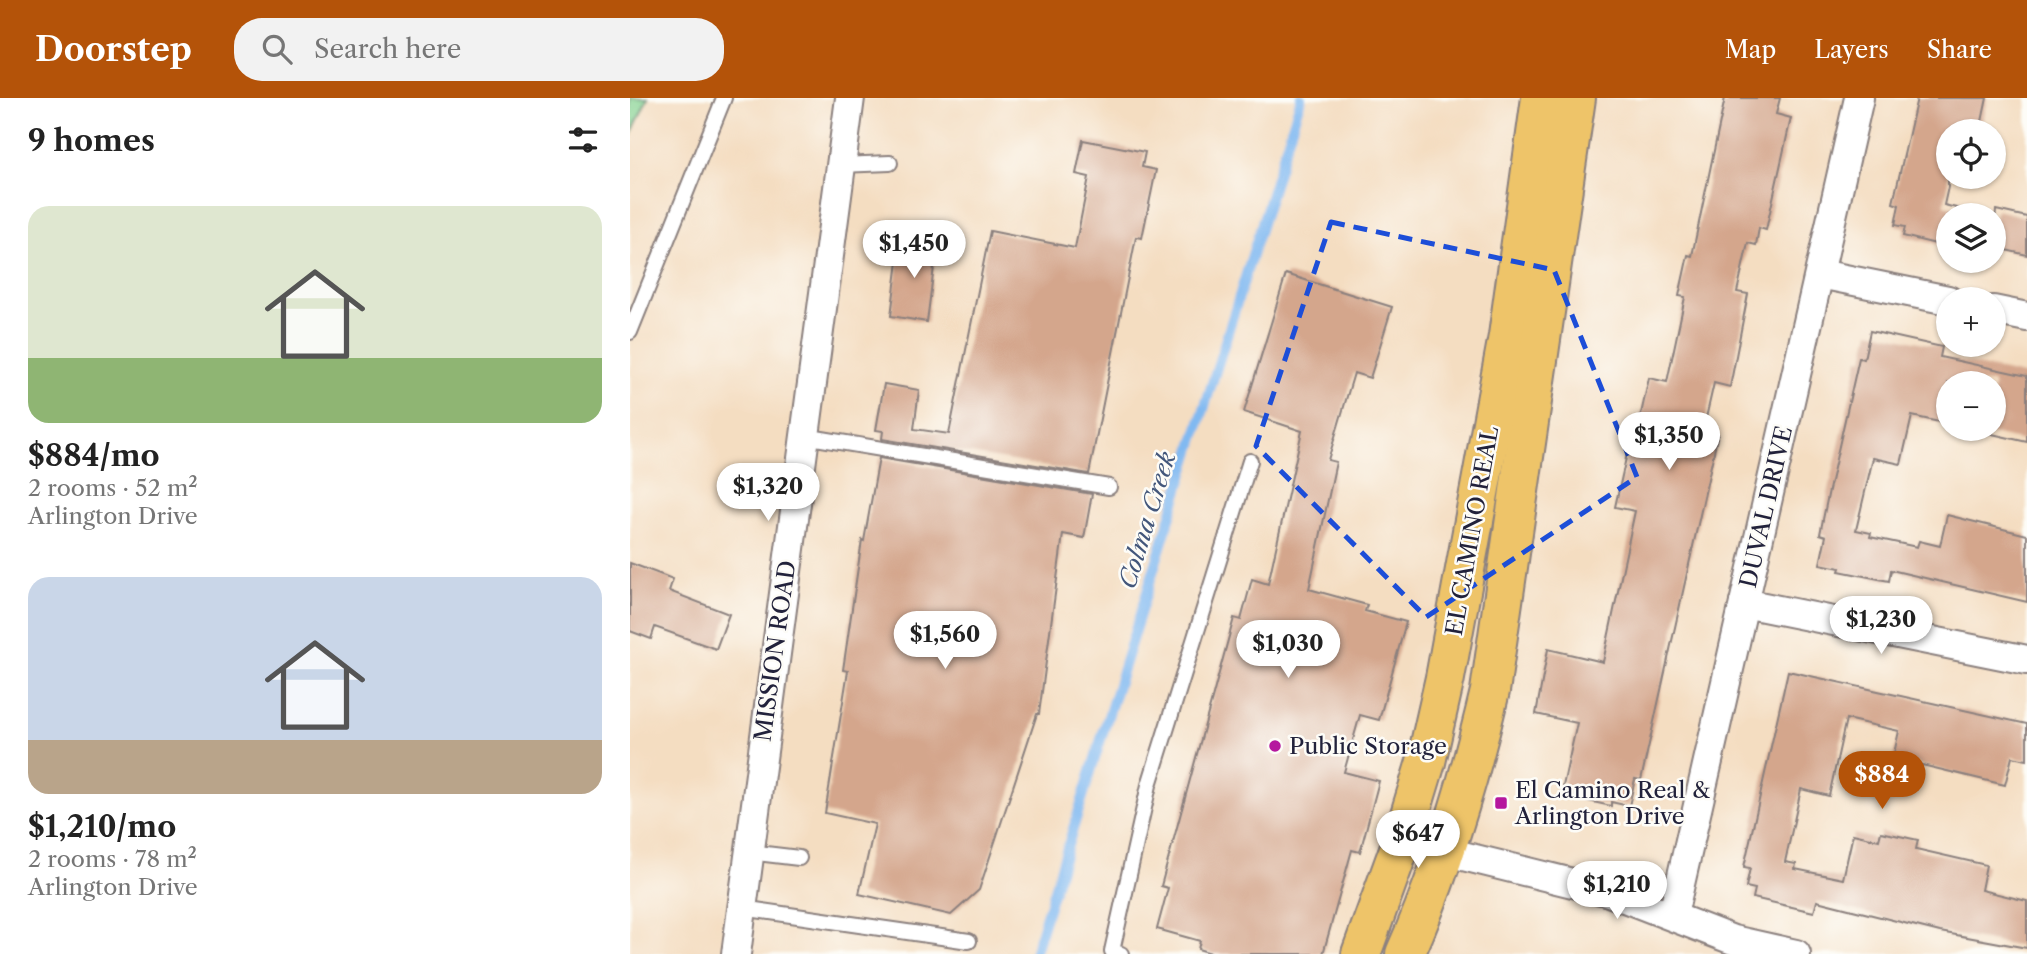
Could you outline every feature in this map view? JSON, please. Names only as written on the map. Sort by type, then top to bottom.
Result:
[{"type":"main road","name":"EL CAMINO REAL","points":[[1361,954],[1402,841],[1426,762],[1446,678],[1508,336],[1541,98]]},
{"type":"main road","name":"EL CAMINO REAL","points":[[1405,954],[1446,852],[1471,775],[1490,691],[1576,98]]},
{"type":"street","name":"MISSION ROAD","points":[[736,954],[850,98]]},
{"type":"street","name":"DUVAL DRIVE","points":[[1673,915],[1859,98]]},
{"type":"street","points":[[1820,274],[1936,298]]},
{"type":"street","points":[[2006,313],[2027,317]]},
{"type":"street","points":[[1744,603],[2027,660]]},
{"type":"street","points":[[1402,841],[1608,892],[1733,940],[1796,954]]},
{"type":"lane","points":[[630,332],[724,98]]},
{"type":"lane","points":[[839,165],[890,163]]},
{"type":"lane","points":[[804,436],[1109,487]]},
{"type":"lane","points":[[1121,954],[1112,951],[1149,785],[1250,461]]},
{"type":"lane","points":[[749,852],[800,858]]},
{"type":"lane","points":[[741,908],[970,941]]},
{"type":"highlighted area","points":[[1331,222],[1554,270],[1637,477],[1426,617],[1256,446]]},
{"type":"green space","points":[[630,98],[648,98],[630,137]]},
{"type":"building","points":[[1725,98],[1780,98],[1776,114],[1791,118],[1766,230],[1759,228],[1756,245],[1748,243],[1737,292],[1748,294],[1730,387],[1714,383],[1703,431],[1718,434],[1641,780],[1635,779],[1629,806],[1611,802],[1611,806],[1561,795],[1577,723],[1536,714],[1548,649],[1603,662],[1635,511],[1615,507],[1628,449],[1633,450],[1649,378],[1667,382],[1685,297],[1679,296],[1688,255],[1692,256]]},
{"type":"building","points":[[1917,98],[1987,98],[1983,119],[1936,119],[1936,189],[1948,189],[1944,203],[1936,203],[1936,244],[1903,236],[1905,227],[1895,225],[1899,205],[1893,203]]},
{"type":"building","points":[[1083,140],[1145,152],[1142,167],[1156,170],[1142,238],[1136,237],[1089,474],[882,439],[883,431],[876,430],[884,384],[919,390],[914,429],[949,434],[990,231],[1075,248],[1089,177],[1076,174]]},
{"type":"building","points":[[2006,212],[2027,217],[2027,255],[2006,250]]},
{"type":"building","points":[[901,238],[937,243],[927,322],[891,316]]},
{"type":"building","name":"Public Storage","points":[[1286,274],[1392,307],[1370,378],[1354,373],[1328,460],[1336,462],[1309,589],[1367,605],[1365,611],[1406,622],[1379,720],[1360,715],[1344,772],[1379,781],[1360,852],[1352,850],[1323,954],[1214,954],[1198,949],[1200,941],[1157,929],[1168,888],[1161,886],[1234,618],[1241,620],[1252,579],[1268,584],[1302,431],[1244,412]]},
{"type":"building","points":[[1870,331],[1936,346],[1936,357],[2004,371],[1936,371],[1936,421],[1912,416],[1901,464],[1873,458],[1856,530],[1871,533],[1870,537],[1917,547],[1919,541],[1940,546],[1947,515],[2027,535],[2027,602],[1891,570],[1889,581],[1839,571],[1840,568],[1820,564],[1826,536],[1820,534],[1829,490],[1859,358],[1864,359]]},
{"type":"building","points":[[2006,371],[2027,376],[2027,442],[2006,437]]},
{"type":"building","points":[[879,458],[1092,494],[1084,538],[1063,534],[1039,714],[979,890],[951,915],[859,894],[875,824],[825,813],[848,671],[843,670],[862,540],[864,541]]},
{"type":"building","points":[[630,563],[673,579],[669,591],[729,614],[716,649],[655,627],[651,639],[630,631]]},
{"type":"building","points":[[1788,671],[2027,724],[2027,760],[2012,757],[2005,785],[1893,758],[1899,731],[1846,719],[1829,796],[1801,789],[1785,862],[1796,864],[1795,869],[1843,879],[1853,834],[1879,840],[1881,832],[1918,840],[1916,849],[1986,865],[1981,890],[2027,901],[2027,948],[1940,932],[1817,901],[1814,912],[1753,898],[1755,889],[1746,887],[1750,868],[1744,867]]},
{"type":"waterway","name":"Colma Creek","points":[[1034,954],[1301,98]]},
{"type":"place","name":"Public Storage","points":[[1275,746]]},
{"type":"place","name":"El Camino Real & Arlington Drive","points":[[1501,803]]}]
